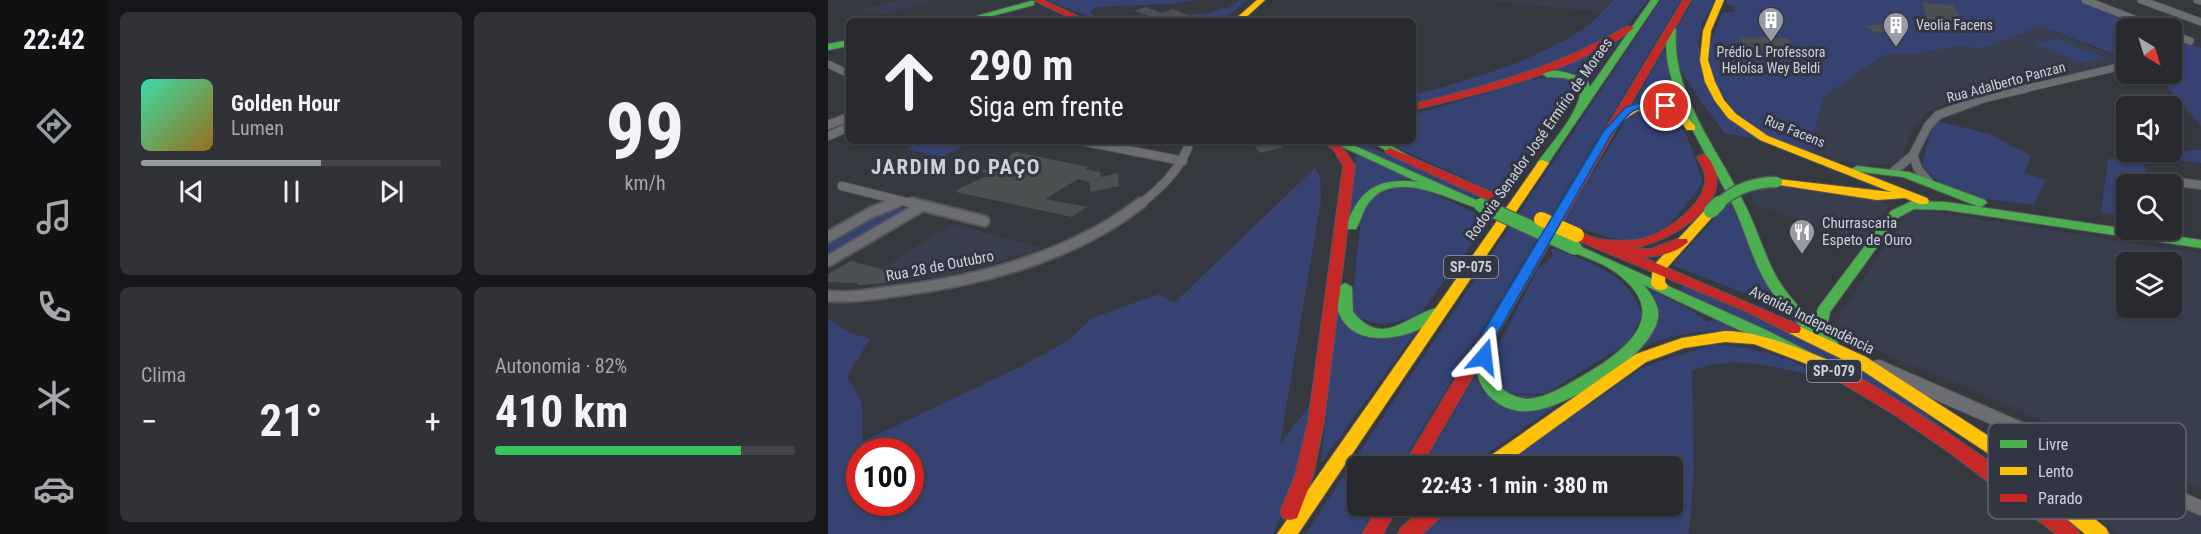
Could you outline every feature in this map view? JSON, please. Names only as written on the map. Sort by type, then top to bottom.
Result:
[{"type":"main road","points":[[1230,18],[1250,0]]},
{"type":"main road","points":[[1240,18],[1261,0]]},
{"type":"main road","name":"Rodovia Senador José Ermírio de Moraes","points":[[1287,534],[1655,0]]},
{"type":"main road","name":"SP-075","points":[[1418,456],[1687,0]]},
{"type":"main road","name":"Rua Facens","points":[[1720,0],[1706,31],[1703,48],[1704,66],[1726,112],[1745,128],[1763,137],[1889,181]]},
{"type":"main road","points":[[1032,2],[1066,18]]},
{"type":"main road","points":[[981,18],[1032,2],[1076,18]]},
{"type":"main road","points":[[1416,108],[1560,65],[1614,40],[1644,16]]},
{"type":"main road","points":[[1672,25],[1669,40],[1671,61],[1695,124],[1737,201],[1774,286],[1810,329],[1832,346]]},
{"type":"main road","points":[[828,48],[846,45]]},
{"type":"main road","points":[[1416,108],[1533,76],[1552,73],[1575,76],[1584,81],[1587,92],[1579,110]]},
{"type":"main road","points":[[1578,240],[1633,245],[1656,240],[1685,220],[1712,186],[1712,177],[1689,123],[1684,115],[1674,109],[1658,105],[1636,106],[1626,112],[1608,132]]},
{"type":"main road","points":[[1280,534],[1305,474],[1317,420],[1334,301],[1349,166],[1338,148],[1331,144]]},
{"type":"main road","name":"SP-079","points":[[1342,144],[1453,194],[1487,201]]},
{"type":"main road","name":"SP-079","points":[[1373,144],[1406,158],[1487,201],[1578,240],[1615,266],[1756,330],[1820,363],[1908,414],[1988,470]]},
{"type":"main road","points":[[1380,144],[1406,158]]},
{"type":"main road","points":[[1889,181],[1946,206]]},
{"type":"main road","points":[[1889,181],[1926,196],[2116,222]]},
{"type":"main road","points":[[1444,307],[1412,328],[1387,335],[1357,327],[1344,310],[1343,301],[1353,213],[1364,196],[1375,189],[1406,182],[1431,186],[1453,194]]},
{"type":"main road","points":[[1661,286],[1658,284],[1658,269],[1726,195],[1742,184],[1753,182],[1929,182],[1947,192],[1981,203]]},
{"type":"main road","points":[[1832,346],[1820,330],[1818,320],[1894,214],[1900,208],[1908,205],[1946,206],[2201,244]]},
{"type":"main road","points":[[2037,219],[2102,225],[2094,219]]},
{"type":"main road","points":[[2182,232],[2201,234]]},
{"type":"main road","name":"Avenida Independência","points":[[1578,240],[1658,269],[1832,346],[1860,361],[1988,444]]},
{"type":"main road","points":[[1601,243],[1627,253],[1644,255],[1667,250],[1682,242]]},
{"type":"main road","points":[[1489,334],[1481,369],[1487,386],[1500,398],[1518,405],[1530,405],[1559,397],[1632,348],[1648,330],[1652,314],[1650,304],[1632,281],[1615,266]]},
{"type":"main road","points":[[1503,456],[1641,358],[1670,346],[1730,336],[1755,339],[1820,363]]},
{"type":"main road","points":[[1372,534],[1383,516]]},
{"type":"main road","points":[[1408,534],[1428,516]]},
{"type":"main road","name":"SP-079","points":[[2051,519],[2070,534]]},
{"type":"main road","name":"Avenida Independência","points":[[2081,519],[2099,534]]},
{"type":"street","points":[[2085,0],[2132,18]]},
{"type":"street","points":[[2141,0],[2163,4],[2201,22]]},
{"type":"street","points":[[2182,38],[2190,41]]},
{"type":"street","points":[[828,64],[846,73]]},
{"type":"street","name":"Rua Adalberto Panzan","points":[[1889,181],[1913,155],[1928,126],[1938,115],[1954,108],[2116,68]]},
{"type":"street","points":[[828,125],[846,118]]},
{"type":"street","points":[[828,136],[846,128]]},
{"type":"street","points":[[1097,144],[1183,161]]},
{"type":"street","name":"Rua 28 de Outubro","points":[[828,296],[907,292],[985,275],[1058,250],[1117,221],[1159,190],[1183,161],[1189,144]]},
{"type":"street","points":[[1913,155],[1918,169],[1929,182]]},
{"type":"street","points":[[2182,183],[2201,185]]},
{"type":"street","points":[[842,186],[984,221]]},
{"type":"street","points":[[828,237],[883,207],[888,203],[885,196]]},
{"type":"street","points":[[883,207],[902,201]]},
{"type":"street","points":[[828,261],[922,206]]},
{"type":"street","points":[[1860,361],[1897,373],[2009,423]]},
{"type":"street","points":[[2186,501],[2201,508]]},
{"type":"shaded area","points":[[899,0],[935,0],[884,14],[860,10]]},
{"type":"shaded area","points":[[1046,0],[1193,0],[1170,4],[1095,7],[1090,14],[1104,17],[1146,16],[1093,18]]},
{"type":"shaded area","points":[[1239,0],[1247,0],[1226,18],[1196,18],[1187,15],[1209,13],[1221,8],[1227,9]]},
{"type":"shaded area","points":[[1486,0],[1611,0],[1601,12]]},
{"type":"shaded area","points":[[1613,0],[1648,0],[1627,24],[1606,40],[1581,53],[1496,83],[1416,103],[1416,94],[1528,58],[1550,48],[1590,24]]},
{"type":"shaded area","points":[[1661,0],[1681,0],[1406,456],[1357,456]]},
{"type":"shaded area","points":[[1693,0],[1715,0],[1702,23],[1698,44],[1708,90],[1762,140],[1724,133],[1674,62],[1674,33]]},
{"type":"shaded area","points":[[1727,0],[2079,0],[2126,18],[2116,18],[2116,55],[2041,26],[1984,48],[1955,47],[1914,54],[1884,55],[1824,97],[1809,151],[1781,141],[1746,121],[1727,101],[1714,79],[1708,63],[1712,37],[1722,13],[1734,12],[1735,8],[1726,3]]},
{"type":"shaded area","points":[[2041,26],[2116,57],[2116,64],[1942,105],[1925,113],[1912,130],[1901,159],[1888,164],[1857,166],[1809,151],[1824,97],[1884,55],[1914,54],[1955,47],[1985,48]]},
{"type":"shaded area","points":[[1623,36],[1588,83],[1552,71]]},
{"type":"shaded area","points":[[2057,39],[2105,58],[2081,63],[2034,44]]},
{"type":"shaded area","points":[[2182,41],[2201,48],[2201,126],[2182,104],[2182,96],[2175,96],[2165,84],[2182,84]]},
{"type":"shaded area","points":[[1664,50],[1691,115],[1633,104]]},
{"type":"shaded area","points":[[1552,77],[1567,78],[1577,83],[1579,88],[1501,195],[1390,144],[1416,144],[1416,114],[1530,80]]},
{"type":"shaded area","points":[[1656,108],[1666,112],[1682,127],[1703,182],[1687,203],[1659,233],[1642,239],[1607,237],[1564,220],[1628,117],[1634,111]]},
{"type":"shaded area","points":[[1938,121],[1990,134],[2031,156],[2024,173],[2046,180],[2034,205],[1973,196],[1945,185],[1932,176],[1922,165],[1931,130]]},
{"type":"shaded area","points":[[916,144],[966,144],[942,157],[906,149]]},
{"type":"shaded area","points":[[1351,144],[1363,144],[1481,195],[1476,200]]},
{"type":"shaded area","points":[[2201,150],[2201,163],[2182,161],[2182,152]]},
{"type":"shaded area","points":[[1356,153],[1411,179],[1401,179],[1349,214]]},
{"type":"shaded area","points":[[2116,158],[2116,162],[2141,162],[2150,174],[2116,174],[2116,215],[2101,212],[2108,159]]},
{"type":"shaded area","points":[[1315,168],[1320,176],[1321,201],[1280,444],[1314,400],[1290,496],[1273,534],[828,534],[828,319],[851,333],[870,339],[847,376],[862,403],[862,438],[846,438],[846,516],[924,516],[924,438],[870,438],[1026,364],[1070,339],[1092,318],[1159,294],[1174,303]]},
{"type":"shaded area","points":[[1765,184],[1876,198],[1887,203],[1889,207],[1864,240],[1757,206],[1749,190]]},
{"type":"shaded area","points":[[1399,186],[1425,189],[1490,220],[1421,313],[1403,320],[1375,323],[1366,321],[1351,309],[1362,211],[1365,200]]},
{"type":"shaded area","points":[[1730,202],[1774,298],[1747,294],[1672,265]]},
{"type":"shaded area","points":[[902,208],[903,212],[828,256],[828,242],[888,209]]},
{"type":"shaded area","points":[[1917,209],[2201,254],[2201,489],[2186,483],[2186,423],[2048,423],[1833,332],[1832,328],[1909,211]]},
{"type":"shaded area","points":[[953,224],[1042,248],[990,265],[945,275],[899,282],[854,285]]},
{"type":"shaded area","points":[[1551,249],[1557,249],[1597,266],[1619,280],[1629,290],[1642,316],[1628,343],[1545,394],[1509,393],[1494,380],[1496,350],[1537,269],[1553,257]]},
{"type":"shaded area","points":[[1684,284],[1763,319],[1875,376],[1988,461],[1988,468],[1680,290]]},
{"type":"shaded area","points":[[1644,287],[1691,310],[1708,322],[1716,319],[1734,326],[1733,330],[1675,336],[1642,348]]},
{"type":"shaded area","points":[[1338,305],[1351,327],[1417,330],[1321,463]]},
{"type":"shaded area","points":[[1711,345],[1727,346],[1772,354],[1828,379],[1777,367],[1743,363],[1725,363],[1692,371],[1694,470],[1689,534],[1420,534],[1440,516],[1683,516],[1683,456],[1515,456],[1645,366]]},
{"type":"shaded area","points":[[1475,376],[1483,393],[1569,397],[1483,456],[1429,456]]},
{"type":"shaded area","points":[[1347,471],[1347,516],[1371,516],[1360,534],[1305,534]]},
{"type":"shaded area","points":[[2186,508],[2201,515],[2201,534],[2118,534],[2099,519],[2186,519]]},
{"type":"building","points":[[1922,3],[1953,5],[1967,28],[1930,26]]},
{"type":"building","points":[[1146,7],[1162,13],[1173,9],[1195,18],[1145,18],[1149,16],[1134,11]]},
{"type":"building","points":[[1894,23],[1905,30],[1876,33],[1865,26]]},
{"type":"building","name":"Prédio L Professora Heloísa Wey Beldi","points":[[1739,37],[1787,38],[1794,49],[1745,48]]},
{"type":"building","points":[[1253,144],[1280,144],[1283,147],[1260,153]]},
{"type":"building","points":[[1016,152],[1088,167],[1085,169],[1100,172],[1101,177],[1118,173],[1119,186],[1091,192],[1089,182],[1078,179],[1045,199],[1087,207],[1072,217],[956,192],[992,174],[981,172],[989,167],[990,160],[998,158],[997,162]]},
{"type":"building","points":[[851,261],[886,270],[902,267],[888,283],[857,285],[858,283],[828,282],[828,274]]},
{"type":"traffic: fast","points":[[1543,163],[1655,0]]},
{"type":"traffic: fast","points":[[974,18],[1031,3]]},
{"type":"traffic: fast","points":[[1672,29],[1670,48],[1674,70],[1682,93],[1704,141],[1738,202],[1769,276],[1794,311],[1832,346]]},
{"type":"traffic: fast","points":[[828,47],[846,44]]},
{"type":"traffic: fast","points":[[1547,74],[1566,75],[1584,82],[1587,92],[1581,105]]},
{"type":"traffic: fast","points":[[1342,144],[1481,205]]},
{"type":"traffic: fast","points":[[1380,144],[1406,158]]},
{"type":"traffic: fast","points":[[1857,169],[1905,174],[1981,203]]},
{"type":"traffic: fast","points":[[1711,211],[1740,188],[1757,183],[1777,182]]},
{"type":"traffic: fast","points":[[1352,226],[1359,208],[1368,196],[1379,188],[1391,184],[1421,185],[1453,194]]},
{"type":"traffic: fast","points":[[1481,205],[1575,248]]},
{"type":"traffic: fast","points":[[1829,343],[1820,328],[1823,311],[1895,214],[1912,205],[1946,206],[2201,244]]},
{"type":"traffic: fast","points":[[1575,248],[1761,334],[1841,375]]},
{"type":"traffic: fast","points":[[1487,347],[1484,374],[1488,386],[1514,402],[1529,405],[1543,402],[1581,385],[1620,359],[1646,330],[1651,317],[1644,295],[1615,266]]},
{"type":"traffic: fast","points":[[1345,287],[1344,306],[1350,319],[1367,331],[1377,334],[1407,329],[1436,313]]},
{"type":"traffic: slow","points":[[1240,18],[1261,0]]},
{"type":"traffic: slow","points":[[1720,0],[1707,31],[1704,60],[1710,82],[1720,101],[1732,116],[1764,138],[1923,201]]},
{"type":"traffic: slow","points":[[1618,120],[1638,108],[1658,104],[1676,111],[1691,128]]},
{"type":"traffic: slow","points":[[1287,534],[1543,163]]},
{"type":"traffic: slow","points":[[1777,182],[1877,196],[1900,196]]},
{"type":"traffic: slow","points":[[1661,286],[1658,284],[1658,269],[1711,211]]},
{"type":"traffic: slow","points":[[1541,219],[1577,235]]},
{"type":"traffic: slow","points":[[1794,329],[1860,361],[1988,444]]},
{"type":"traffic: slow","points":[[1503,456],[1641,358],[1668,348],[1696,340],[1725,336],[1739,337],[1771,344],[1820,363]]},
{"type":"traffic: slow","points":[[2081,519],[2099,534]]},
{"type":"traffic: jam","points":[[1037,0],[1077,18]]},
{"type":"traffic: jam","points":[[1418,456],[1687,0]]},
{"type":"traffic: jam","points":[[1416,106],[1525,77],[1579,56],[1630,28]]},
{"type":"traffic: jam","points":[[1290,512],[1304,476],[1316,422],[1349,166],[1338,148],[1331,144]]},
{"type":"traffic: jam","points":[[1390,151],[1492,197]]},
{"type":"traffic: jam","points":[[1601,243],[1646,242],[1669,232],[1688,218],[1703,200],[1711,183],[1710,173],[1703,157]]},
{"type":"traffic: jam","points":[[1577,235],[1748,307],[1794,329]]},
{"type":"traffic: jam","points":[[1618,249],[1635,253],[1651,253],[1682,242]]},
{"type":"traffic: jam","points":[[1841,375],[1901,411],[1988,471]]},
{"type":"traffic: jam","points":[[1372,534],[1383,516]]},
{"type":"traffic: jam","points":[[1408,534],[1428,516]]},
{"type":"traffic: jam","points":[[2051,519],[2070,534]]},
{"type":"place","name":"Prédio L Professora Heloísa Wey Beldi","points":[[1771,43]]},
{"type":"place","name":"Veolia Facens","points":[[1896,48]]},
{"type":"place","name":"Churrascaria Espeto de Ouro","points":[[1802,255]]},
{"type":"district","name":"JARDIM DO PAÇO","points":[[956,167]]},
{"type":"route","points":[[1484,357],[1489,334],[1608,132],[1630,109],[1636,106],[1647,104],[1666,106]]}]
